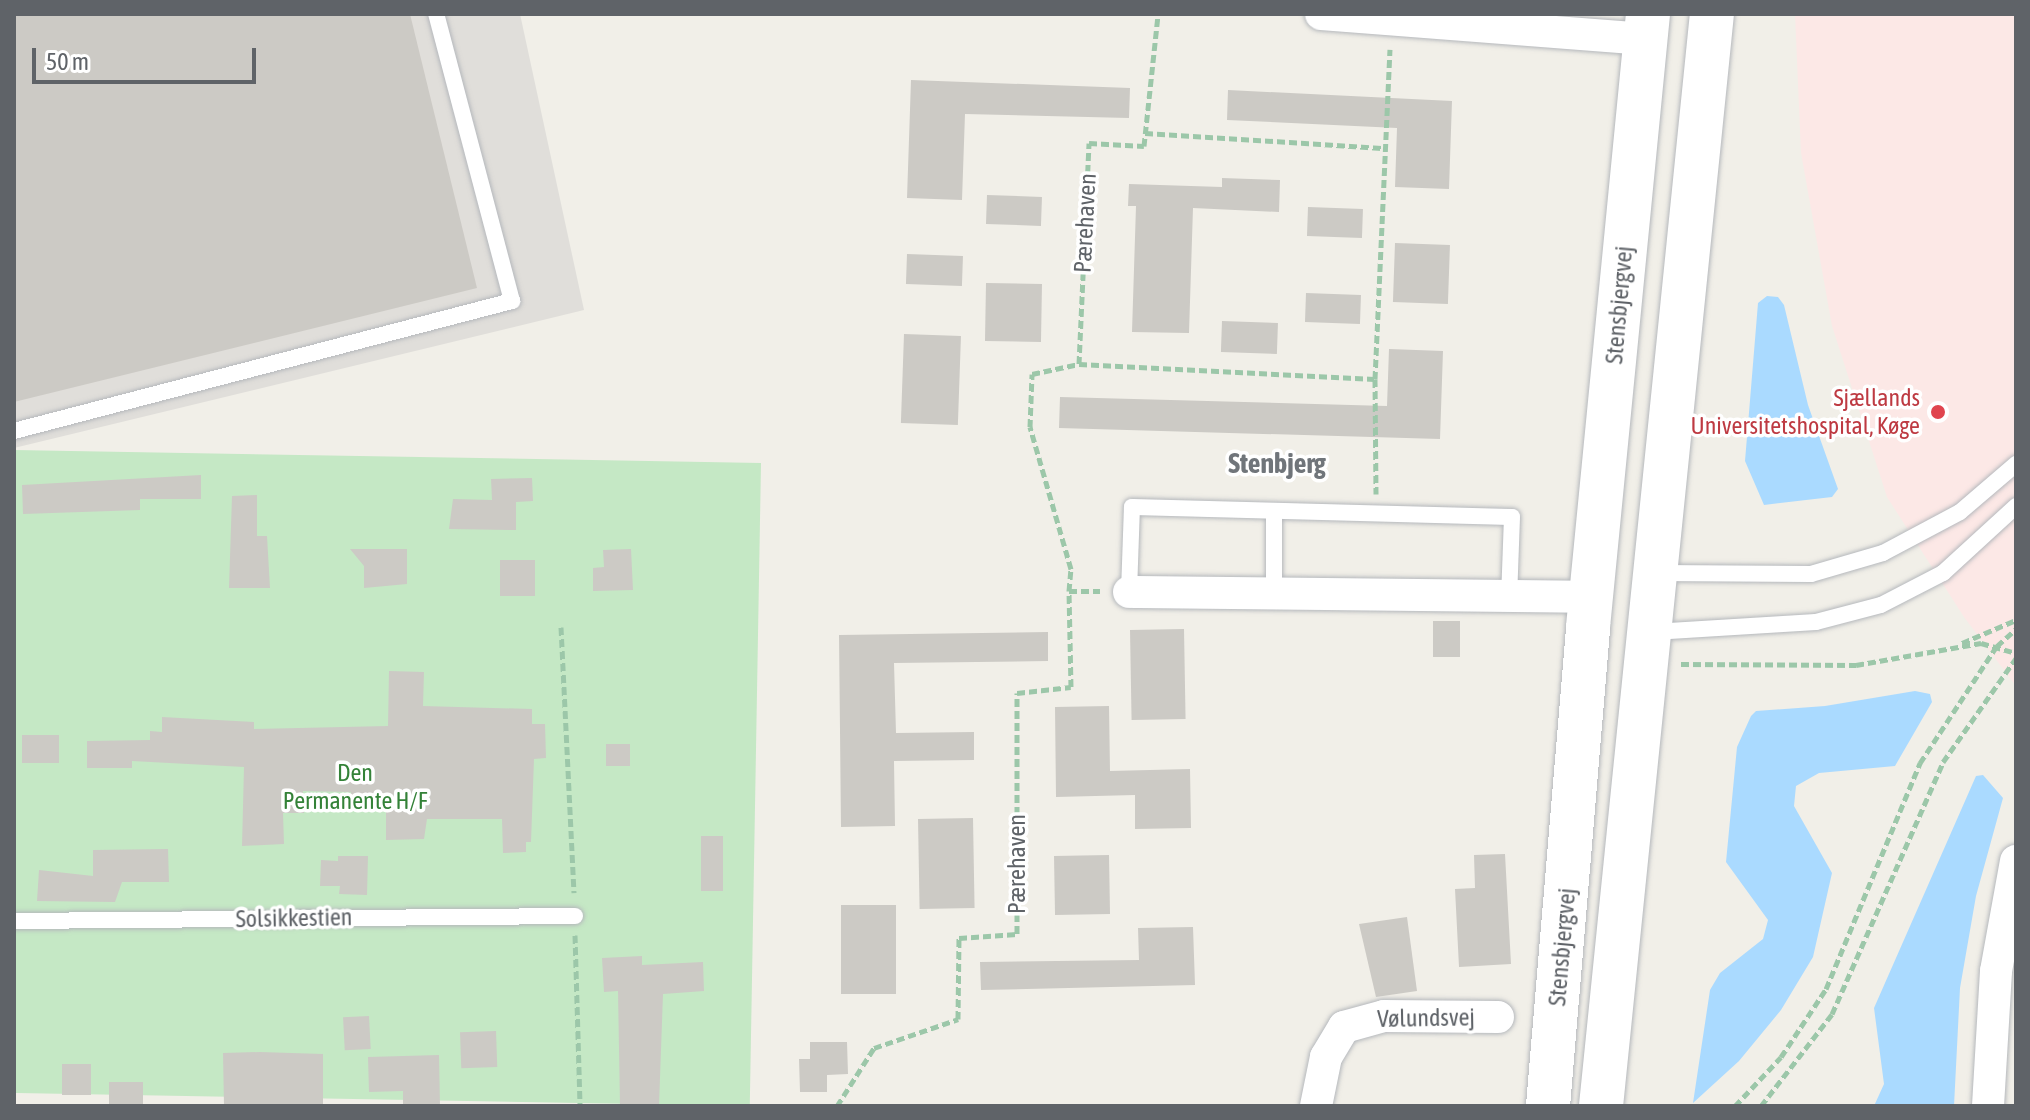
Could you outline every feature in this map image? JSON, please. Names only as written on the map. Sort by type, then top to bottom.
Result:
[{"type":"street","points":[[1321,14],[1647,27]]},
{"type":"street","points":[[1601,1106],[1645,647],[1712,14]]},
{"type":"street","name":"Stensbjergvej","points":[[1548,1106],[1591,597],[1647,27]]},
{"type":"street","points":[[1129,592],[1591,597],[1653,573]]},
{"type":"street","points":[[1591,597],[1645,647]]},
{"type":"street","points":[[1988,1106],[1996,971],[2016,861]]},
{"type":"street","name":"Vølundsvej","points":[[1316,1106],[1326,1057],[1344,1027],[1384,1016],[1498,1017]]},
{"type":"lane","points":[[14,431],[512,301],[436,14]]},
{"type":"lane","points":[[1653,573],[1811,574],[1883,553],[1960,512],[2016,464]]},
{"type":"lane","points":[[1645,647],[1816,622],[1881,605],[1943,573],[2016,506]]},
{"type":"lane","points":[[1129,592],[1132,507],[1512,517],[1509,597]]},
{"type":"lane","points":[[1274,511],[1274,594]]},
{"type":"lane","name":"Solsikkestien","points":[[14,921],[575,916]]},
{"type":"path","points":[[1158,14],[1145,133],[1386,148]]},
{"type":"path","points":[[1376,513],[1375,379],[1391,19]]},
{"type":"path","name":"Pærehaven","points":[[837,1106],[874,1048],[958,1019],[959,938],[1017,934],[1017,693],[1071,687],[1071,569],[1030,427],[1032,374],[1079,364],[1089,143],[1144,146],[1145,133]]},
{"type":"path","points":[[1079,364],[1375,379]]},
{"type":"path","points":[[1069,591],[1129,592]]},
{"type":"path","points":[[1645,647],[1802,668],[1856,665],[1957,645],[2016,620]]},
{"type":"path","points":[[561,627],[575,916],[580,1106]]},
{"type":"path","points":[[1735,1106],[1781,1057],[1826,989],[1920,763],[1997,646],[2016,629]]},
{"type":"path","points":[[1761,1106],[1832,1014],[1943,762],[2016,656],[1997,646],[1957,645]]},
{"type":"shaded area","points":[[14,14],[520,14],[584,310],[14,448]]},
{"type":"shaded area","name":"Sjællands Universitetshospital, Køge","points":[[1795,14],[2016,14],[2016,686],[1964,617],[1887,497],[1832,326],[1801,153]]},
{"type":"green space","name":"Den Permanente H/F","points":[[14,450],[761,463],[750,1106],[14,1093]]},
{"type":"water","points":[[1767,296],[1778,297],[1784,305],[1808,405],[1838,489],[1832,497],[1764,505],[1745,461],[1758,303]]},
{"type":"water","points":[[1915,691],[1930,694],[1932,702],[1895,766],[1819,773],[1796,786],[1794,806],[1832,873],[1813,957],[1781,1010],[1739,1061],[1693,1103],[1710,990],[1720,973],[1763,939],[1768,920],[1726,862],[1737,747],[1751,716],[1756,711],[1825,706]]},
{"type":"water","points":[[1983,775],[2003,798],[1976,896],[1960,988],[1954,1106],[1874,1106],[1884,1084],[1874,1008],[1976,776]]},
{"type":"building","points":[[14,14],[410,14],[477,288],[14,402]]},
{"type":"building","points":[[911,80],[1130,88],[1129,118],[965,114],[962,200],[907,198]]},
{"type":"building","points":[[1228,90],[1452,101],[1449,189],[1395,187],[1397,128],[1227,120]]},
{"type":"building","points":[[1222,178],[1280,180],[1279,212],[1193,208],[1189,333],[1132,332],[1136,206],[1128,206],[1129,184],[1222,187]]},
{"type":"building","points":[[987,195],[1042,197],[1041,226],[986,224]]},
{"type":"building","points":[[1308,207],[1363,209],[1362,238],[1307,236]]},
{"type":"building","points":[[1395,243],[1450,245],[1448,304],[1393,302]]},
{"type":"building","points":[[907,254],[963,256],[962,286],[906,284]]},
{"type":"building","points":[[986,283],[1042,284],[1041,342],[985,341]]},
{"type":"building","points":[[1306,293],[1361,295],[1360,324],[1305,322]]},
{"type":"building","points":[[1222,321],[1278,323],[1277,354],[1221,352]]},
{"type":"building","points":[[904,334],[961,336],[958,425],[901,423]]},
{"type":"building","points":[[1389,349],[1443,351],[1440,439],[1059,428],[1060,397],[1387,406]]},
{"type":"building","points":[[201,475],[201,499],[140,499],[140,510],[23,514],[22,485]]},
{"type":"building","points":[[532,478],[533,501],[516,502],[516,530],[449,529],[453,499],[492,500],[491,479]]},
{"type":"building","points":[[257,495],[257,536],[267,536],[270,588],[229,588],[232,496]]},
{"type":"building","points":[[350,549],[407,549],[407,584],[364,588],[364,566]]},
{"type":"building","points":[[631,549],[633,590],[593,591],[593,568],[604,567],[603,550]]},
{"type":"building","points":[[500,560],[535,560],[535,596],[500,596]]},
{"type":"building","points":[[1433,621],[1460,621],[1460,657],[1433,657]]},
{"type":"building","points":[[1184,629],[1186,719],[1132,720],[1130,630]]},
{"type":"building","points":[[1048,632],[1048,661],[894,663],[896,733],[974,732],[974,760],[894,761],[895,826],[841,827],[839,635]]},
{"type":"building","points":[[389,671],[424,672],[423,706],[532,709],[532,724],[545,724],[546,758],[534,759],[531,842],[526,842],[526,852],[503,853],[502,819],[427,819],[424,839],[386,840],[386,800],[351,800],[351,792],[303,791],[304,813],[283,813],[284,844],[242,846],[244,767],[132,761],[132,768],[87,768],[87,741],[150,740],[150,731],[162,732],[162,717],[254,722],[254,729],[388,726]]},
{"type":"building","points":[[1109,706],[1110,771],[1190,769],[1191,828],[1135,829],[1135,795],[1056,797],[1055,707]]},
{"type":"building","points":[[22,735],[59,735],[59,763],[22,763]]},
{"type":"building","points":[[606,744],[630,744],[630,766],[606,766]]},
{"type":"building","points":[[973,818],[975,908],[920,909],[918,819]]},
{"type":"building","points":[[701,836],[723,836],[723,891],[701,891]]},
{"type":"building","points":[[168,849],[169,882],[122,882],[115,902],[37,901],[39,870],[93,876],[93,850]]},
{"type":"building","points":[[1505,854],[1511,964],[1459,967],[1455,889],[1475,888],[1474,855]]},
{"type":"building","points":[[1109,855],[1110,914],[1055,915],[1054,856]]},
{"type":"building","points":[[338,856],[368,856],[367,895],[339,894],[340,886],[320,886],[321,860],[338,861]]},
{"type":"building","points":[[841,905],[896,905],[896,994],[841,994]]},
{"type":"building","points":[[1407,917],[1417,991],[1376,997],[1359,924]]},
{"type":"building","points":[[1193,927],[1195,985],[981,990],[980,962],[1139,960],[1138,928]]},
{"type":"building","points":[[642,956],[642,965],[703,962],[704,991],[663,994],[659,1106],[620,1106],[618,991],[604,992],[602,958]]},
{"type":"building","points":[[369,1016],[371,1049],[345,1050],[343,1017]]},
{"type":"building","points":[[496,1031],[497,1067],[461,1068],[460,1032]]},
{"type":"building","points":[[810,1042],[847,1042],[848,1074],[827,1075],[827,1092],[800,1092],[799,1059],[810,1059]]},
{"type":"building","points":[[223,1053],[323,1054],[323,1106],[224,1106]]},
{"type":"building","points":[[439,1055],[440,1106],[403,1106],[403,1091],[369,1092],[368,1057]]},
{"type":"building","points":[[62,1064],[91,1064],[91,1095],[62,1095]]},
{"type":"building","points":[[109,1082],[143,1082],[143,1106],[109,1106]]},
{"type":"place","name":"Sjællands Universitetshospital, Køge","points":[[1938,412]]},
{"type":"district","name":"Stenbjerg","points":[[1277,463]]}]
